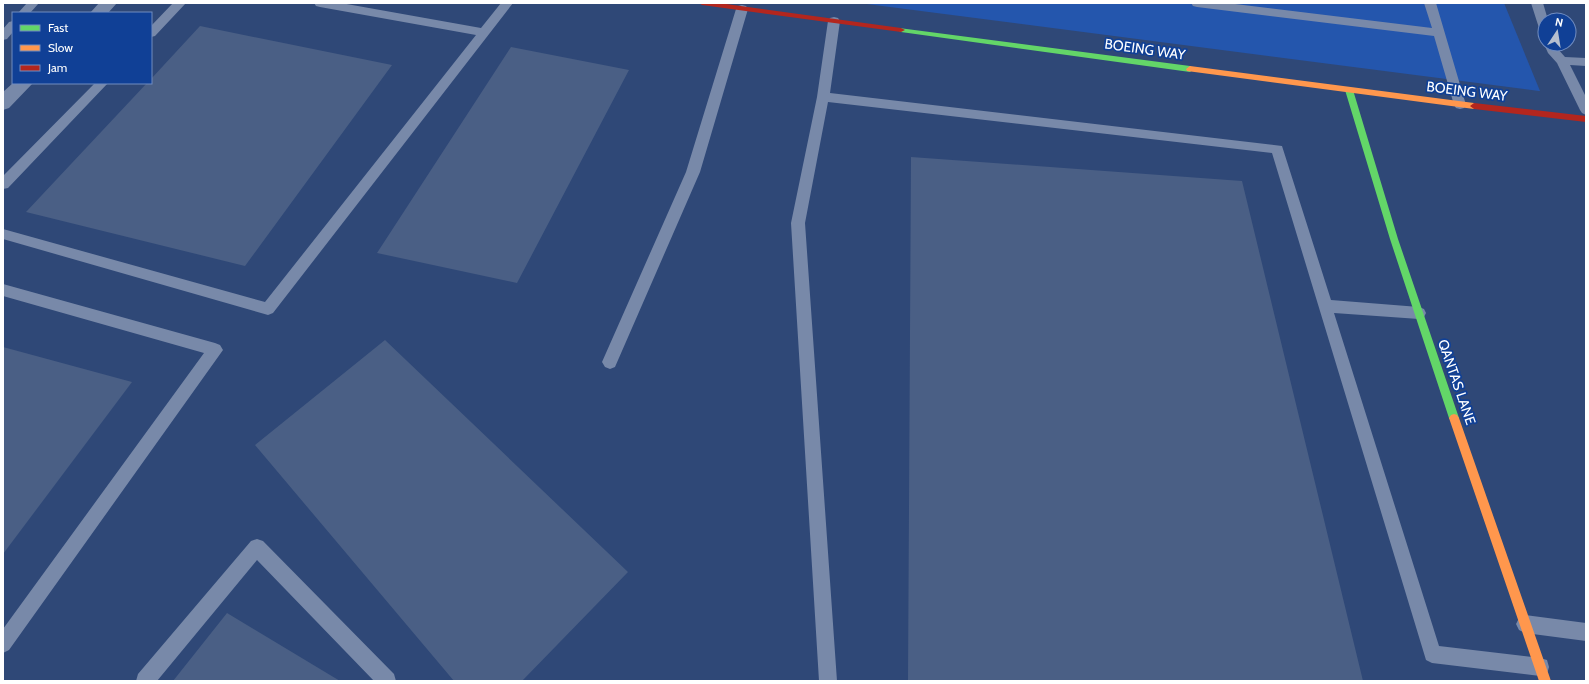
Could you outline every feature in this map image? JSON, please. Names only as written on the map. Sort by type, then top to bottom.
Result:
[{"type":"street","points":[[99,12],[108,3]]},
{"type":"street","name":"BOEING WAY","points":[[702,3],[742,9],[759,7],[834,21],[1349,90],[1586,118]]},
{"type":"street","name":"QANTAS LANE","points":[[1349,90],[1376,184],[1418,313],[1542,674]]},
{"type":"lane","points":[[25,12],[33,3]]},
{"type":"lane","points":[[152,32],[180,3]]},
{"type":"lane","points":[[320,3],[484,32]]},
{"type":"lane","points":[[3,234],[268,309],[507,3]]},
{"type":"lane","points":[[1197,3],[1439,33]]},
{"type":"lane","points":[[1430,3],[1460,104]]},
{"type":"lane","points":[[610,362],[693,172],[742,9]]},
{"type":"lane","points":[[828,681],[798,223],[823,97],[834,21]]},
{"type":"lane","points":[[3,36],[12,26]]},
{"type":"lane","points":[[1554,52],[1562,61],[1586,110]]},
{"type":"lane","points":[[1562,61],[1586,62]]},
{"type":"lane","points":[[3,184],[101,84]]},
{"type":"lane","points":[[823,97],[1277,149],[1432,654],[1542,674]]},
{"type":"lane","points":[[3,290],[215,350],[3,644]]},
{"type":"lane","points":[[1325,306],[1418,313]]},
{"type":"lane","points":[[144,681],[257,547],[388,681]]},
{"type":"lane","points":[[1525,624],[1586,632]]},
{"type":"shaded area","points":[[859,3],[1504,3],[1540,91],[1539,91]]},
{"type":"building","points":[[200,26],[392,65],[245,266],[26,212],[146,84],[152,84],[152,78]]},
{"type":"building","points":[[511,47],[629,70],[517,283],[377,253]]},
{"type":"building","points":[[911,157],[1242,181],[1363,681],[908,681]]},
{"type":"building","points":[[385,340],[628,572],[522,681],[454,681],[255,445]]},
{"type":"building","points":[[3,347],[132,382],[3,554]]},
{"type":"building","points":[[227,613],[340,681],[173,681]]},
{"type":"traffic: fast","points":[[901,30],[1190,69]]},
{"type":"traffic: fast","points":[[1349,90],[1394,239],[1454,418]]},
{"type":"traffic: slow","points":[[1190,69],[1474,106]]},
{"type":"traffic: slow","points":[[1454,418],[1545,681]]},
{"type":"traffic: jam","points":[[702,3],[901,30]]},
{"type":"traffic: jam","points":[[1474,106],[1586,119]]}]
